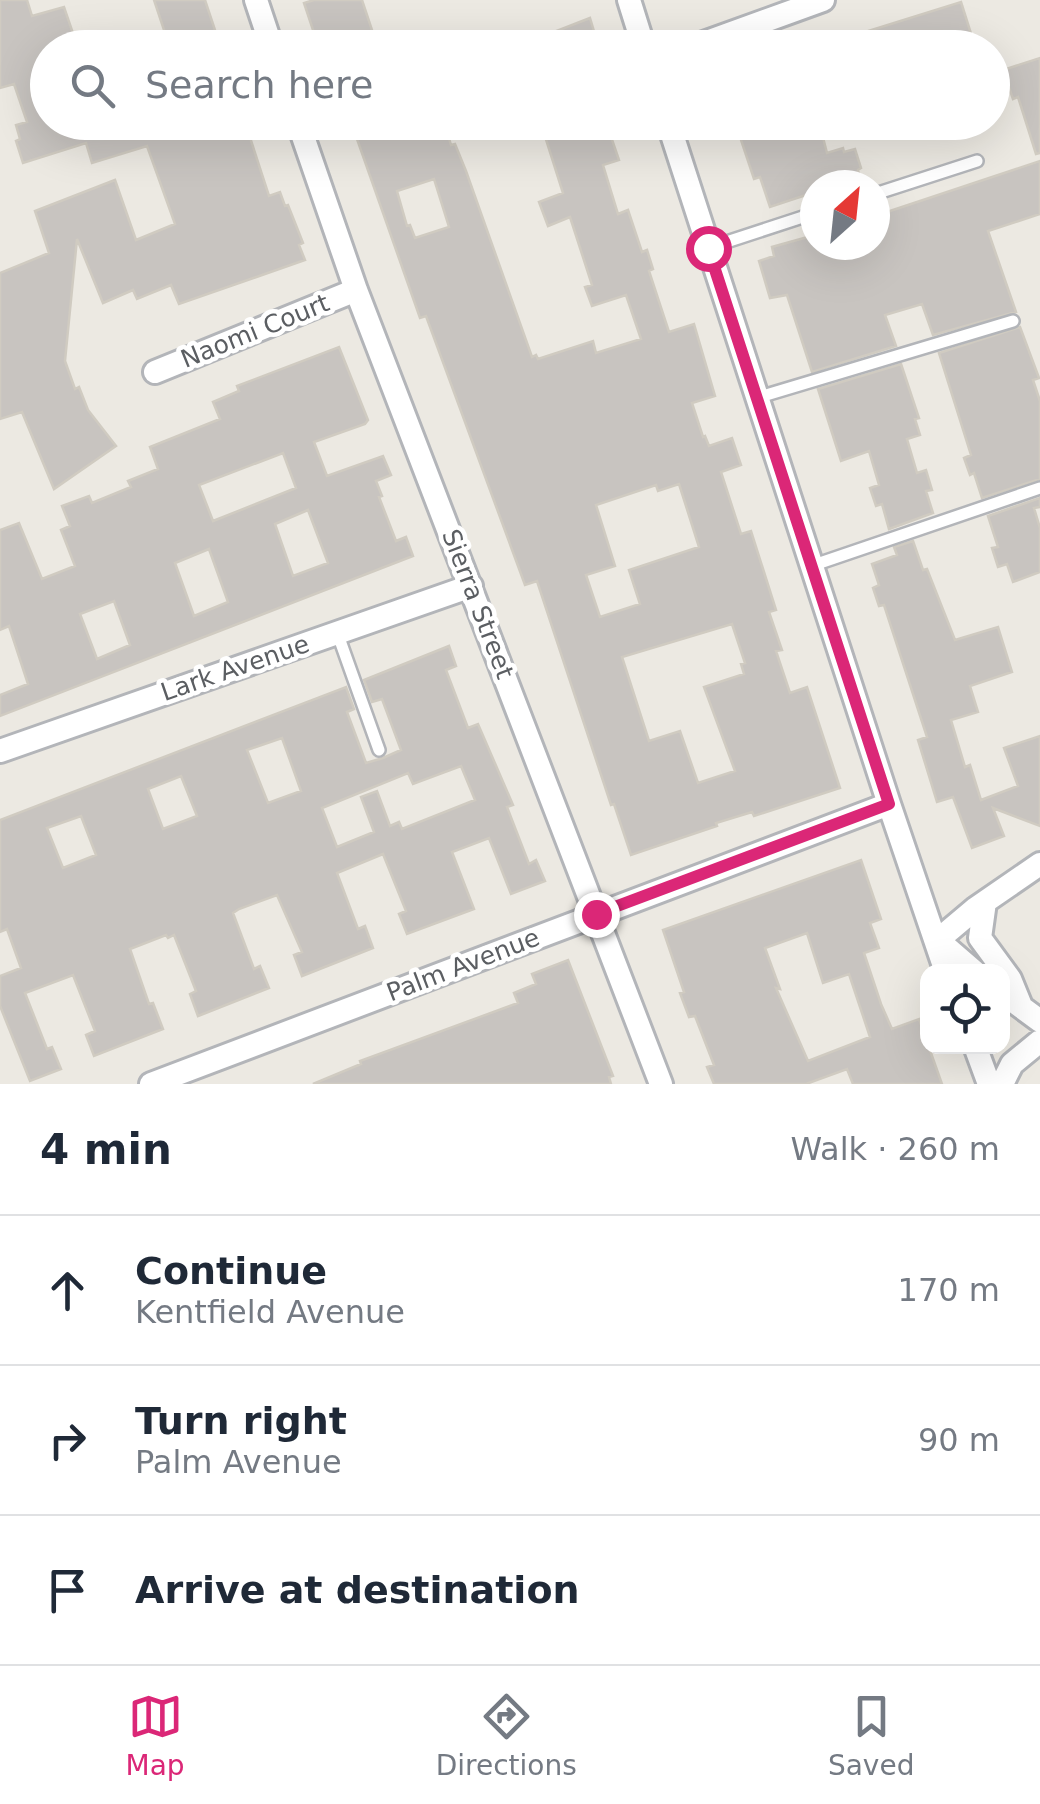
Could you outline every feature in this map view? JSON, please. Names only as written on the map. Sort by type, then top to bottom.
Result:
[{"type":"street","points":[[256,0],[266,30]]},
{"type":"street","points":[[629,0],[638,30]]},
{"type":"street","points":[[740,30],[823,0]]},
{"type":"street","name":"Sierra Street","points":[[304,140],[356,290],[661,1084]]},
{"type":"street","points":[[674,140],[944,964]]},
{"type":"street","name":"Naomi Court","points":[[155,372],[356,290]]},
{"type":"street","name":"Lark Avenue","points":[[0,751],[471,586]]},
{"type":"street","name":"Palm Avenue","points":[[151,1084],[889,804]]},
{"type":"street","points":[[938,940],[1040,864]]},
{"type":"street","points":[[985,902],[980,938],[1010,980],[1012,1000],[1040,1021]]},
{"type":"street","points":[[938,940],[966,964]]},
{"type":"street","points":[[1002,1084],[1012,1064],[1040,1041]]},
{"type":"street","points":[[977,1054],[989,1084]]},
{"type":"lane","points":[[890,189],[977,162]]},
{"type":"lane","points":[[708,248],[800,219]]},
{"type":"lane","points":[[756,398],[1014,321]]},
{"type":"lane","points":[[811,566],[1040,488]]},
{"type":"lane","points":[[337,632],[380,750]]},
{"type":"building","points":[[0,0],[27,0],[32,16],[64,7],[72,30],[30,30],[30,140],[251,140],[269,196],[280,192],[303,243],[299,245],[305,260],[179,304],[171,285],[137,299],[133,290],[103,303],[77,239],[65,361],[75,389],[79,387],[88,410],[116,446],[54,489],[22,412],[0,419],[0,273],[49,253],[35,211],[115,180],[136,240],[175,224],[147,146],[92,163],[86,143],[23,163],[16,125],[27,122],[14,84],[0,88]]},
{"type":"building","points":[[154,0],[205,0],[215,30],[164,30]]},
{"type":"building","points":[[362,0],[372,30],[313,30],[304,3]]},
{"type":"building","points":[[961,2],[970,30],[872,30]]},
{"type":"building","points":[[590,18],[594,30],[559,30]]},
{"type":"building","points":[[1040,58],[1040,153],[1036,154],[1018,97],[1013,99],[1010,68]]},
{"type":"building","points":[[357,140],[449,140],[451,145],[455,144],[532,357],[536,355],[538,359],[593,341],[596,353],[641,339],[626,295],[592,306],[585,287],[592,285],[570,217],[548,226],[539,202],[563,193],[546,140],[612,140],[619,160],[603,165],[618,214],[628,210],[642,252],[647,250],[653,269],[649,271],[669,332],[694,324],[715,396],[692,403],[709,446],[732,438],[741,465],[721,472],[741,534],[751,531],[776,610],[769,612],[782,650],[776,651],[790,693],[807,687],[840,788],[754,816],[752,812],[716,823],[717,826],[631,855],[537,581],[525,585],[426,316],[420,318]],"holes":[[[434,179],[449,227],[415,238],[410,225],[407,226],[397,191]],[[679,484],[699,547],[629,570],[640,604],[600,617],[586,575],[615,566],[596,505],[656,485],[658,491]],[[732,624],[745,663],[741,664],[744,674],[704,687],[735,771],[698,783],[680,731],[649,741],[622,657]]]},
{"type":"building","points":[[741,140],[824,140],[827,153],[855,149],[861,168],[800,170],[800,197],[770,207],[760,177],[754,179]]},
{"type":"building","points":[[1040,161],[1040,214],[988,231],[1016,312],[933,335],[922,304],[885,315],[896,346],[812,372],[787,295],[770,298],[759,261],[774,256],[772,247],[800,239],[800,260],[890,260],[890,211]]},
{"type":"building","points":[[1020,327],[1039,378],[1033,380],[1040,401],[1040,479],[982,498],[964,458],[971,455],[939,353]]},
{"type":"building","points":[[339,347],[368,420],[314,442],[327,476],[383,456],[391,475],[376,481],[382,496],[379,497],[396,541],[406,537],[413,556],[0,716],[0,695],[28,684],[9,626],[0,630],[0,530],[19,523],[42,579],[75,566],[61,530],[70,526],[62,506],[89,496],[92,503],[131,487],[128,481],[158,469],[150,447],[220,419],[213,402],[239,391],[237,386]],"holes":[[[283,453],[296,488],[213,521],[199,485]],[[308,510],[328,563],[293,576],[275,524]],[[209,549],[228,602],[194,616],[175,563]],[[114,601],[130,645],[97,659],[80,614]]]},
{"type":"building","points":[[901,364],[919,418],[915,419],[920,435],[907,439],[917,473],[926,470],[932,490],[926,491],[933,513],[889,529],[882,504],[876,506],[870,488],[879,485],[869,451],[841,461],[818,389]]},
{"type":"building","points":[[1040,498],[1040,507],[1034,508],[1040,528],[1040,572],[1013,582],[1007,564],[998,567],[992,548],[998,547],[988,516]]},
{"type":"building","points":[[913,541],[955,640],[998,627],[1012,672],[970,686],[978,712],[951,720],[965,767],[970,765],[981,800],[1018,786],[1004,748],[1040,736],[1040,826],[993,808],[1004,836],[972,848],[953,797],[937,802],[918,740],[927,737],[884,605],[879,606],[873,588],[879,585],[872,564],[897,555],[894,547]]},
{"type":"building","points":[[449,646],[456,666],[446,670],[468,728],[478,724],[513,805],[507,807],[529,864],[536,860],[545,881],[511,894],[489,838],[452,852],[474,909],[407,934],[399,914],[406,911],[383,854],[337,873],[358,929],[365,926],[373,948],[302,976],[294,955],[302,952],[277,895],[239,909],[233,913],[254,969],[260,966],[269,988],[198,1016],[190,994],[196,991],[174,935],[166,935],[130,949],[149,1004],[153,1003],[163,1029],[94,1056],[86,1035],[95,1031],[73,975],[25,993],[47,1049],[52,1047],[61,1069],[30,1081],[0,1006],[0,976],[21,968],[7,929],[0,932],[0,820],[346,687],[354,709],[347,712],[366,763],[383,758],[401,750],[382,699],[372,702],[364,680]],"holes":[[[282,738],[301,791],[268,803],[247,750]],[[461,766],[475,800],[402,829],[399,822],[390,826],[377,791],[361,797],[374,832],[337,847],[322,808],[408,773],[413,784]],[[181,776],[197,816],[163,829],[148,789]],[[81,816],[96,855],[63,868],[47,828]]]},
{"type":"building","points":[[861,860],[881,919],[870,923],[879,948],[864,953],[881,1004],[892,1029],[919,1019],[920,1054],[931,1054],[942,1084],[853,1084],[847,1069],[806,1084],[714,1084],[707,1067],[714,1065],[695,1016],[689,1017],[680,993],[684,992],[663,930]],"holes":[[[807,933],[823,983],[849,974],[870,1037],[808,1061],[776,988],[780,989],[765,948]]]},
{"type":"building","points":[[568,960],[613,1076],[609,1077],[611,1084],[313,1084],[361,1064],[360,1061],[518,1003],[514,993],[536,984],[532,974]]},
{"type":"route","points":[[596,914],[889,804],[708,248]]}]
